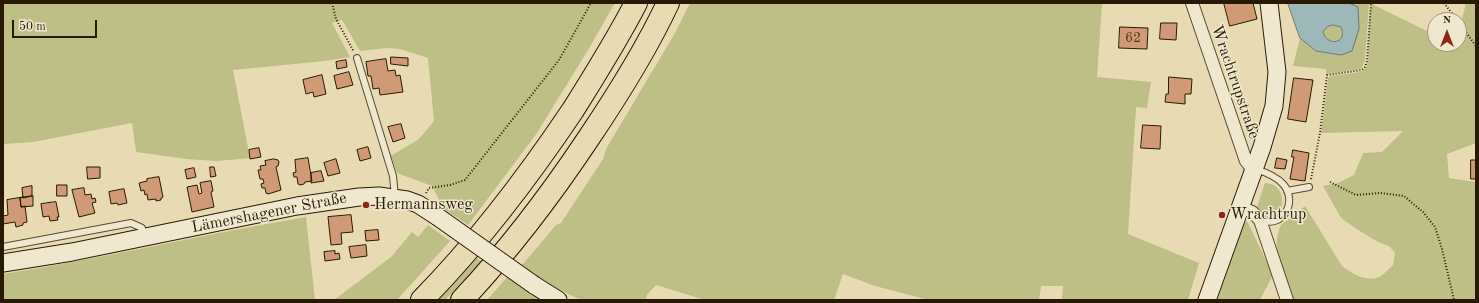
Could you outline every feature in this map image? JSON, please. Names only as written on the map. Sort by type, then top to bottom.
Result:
[{"type":"highway","points":[[422,300],[439,283],[488,226],[543,155],[594,77],[636,3]]},
{"type":"highway","points":[[462,300],[501,257],[527,225],[569,167],[613,102],[660,20],[668,3]]},
{"type":"main road","points":[[1207,300],[1254,168],[1274,106],[1277,84],[1276,54],[1269,3]]},
{"type":"main road","name":"Lämershagener Straße","points":[[3,263],[52,256],[318,202],[359,197],[407,200],[418,204],[438,217],[558,300]]},
{"type":"street","name":"Wrachtrupstraße","points":[[1192,3],[1246,161],[1254,168]]},
{"type":"street","points":[[1240,207],[1252,212],[1260,220],[1287,300]]},
{"type":"lane","points":[[357,58],[392,176],[394,200]]},
{"type":"lane","points":[[1254,168],[1267,173],[1278,180],[1284,185],[1287,191],[1287,211],[1283,216],[1272,222],[1260,220]]},
{"type":"lane","points":[[1287,191],[1309,187]]},
{"type":"lane","points":[[3,246],[131,223],[142,228],[144,237]]},
{"type":"path","points":[[332,3],[336,19],[357,58]]},
{"type":"path","points":[[418,204],[430,188],[450,185],[464,180],[559,60],[591,3]]},
{"type":"path","points":[[1309,187],[1320,133],[1327,75],[1359,71],[1364,67],[1367,61],[1371,3]]},
{"type":"path","points":[[1444,3],[1450,12]]},
{"type":"path","points":[[1467,34],[1476,46]]},
{"type":"path","points":[[1330,182],[1356,195],[1380,193],[1404,196],[1423,212],[1435,227],[1442,249],[1454,300]]},
{"type":"green space","points":[[3,3],[615,3],[537,133],[468,225],[444,209],[432,186],[397,173],[391,156],[419,139],[434,121],[428,58],[400,49],[387,48],[360,51],[342,20],[332,23],[350,57],[325,61],[233,70],[250,158],[217,161],[186,159],[136,152],[132,123],[33,142],[3,144]]},
{"type":"green space","points":[[690,3],[1102,3],[1097,77],[1151,82],[1147,108],[1136,107],[1128,234],[1199,263],[1188,300],[1062,300],[1063,286],[1041,286],[1039,300],[929,300],[875,286],[843,274],[834,300],[705,300],[656,285],[647,295],[646,300],[581,300],[560,290],[522,265],[556,225],[561,223],[603,159],[606,149],[675,33]]},
{"type":"green space","points":[[1349,3],[1369,3],[1365,61],[1361,69],[1326,74],[1326,69],[1293,66],[1300,38],[1316,51],[1341,55],[1358,7]]},
{"type":"green space","points":[[1466,3],[1476,3],[1476,143],[1447,154],[1449,178],[1476,182],[1476,300],[1294,300],[1280,263],[1277,243],[1278,234],[1281,225],[1305,206],[1342,266],[1355,275],[1371,279],[1381,276],[1393,265],[1395,253],[1389,246],[1378,242],[1341,218],[1323,186],[1338,183],[1354,175],[1363,153],[1382,152],[1403,131],[1321,133],[1328,78],[1331,76],[1360,72],[1366,68],[1368,60],[1370,8],[1372,4],[1427,31],[1427,52],[1467,52],[1467,12],[1464,12]]},
{"type":"green space","points":[[1333,25],[1341,27],[1342,37],[1336,42],[1328,40],[1323,32],[1327,27]]},
{"type":"green space","points":[[1265,183],[1278,188],[1282,196],[1281,210],[1273,216],[1263,215],[1258,211],[1257,207]]},
{"type":"green space","points":[[306,217],[315,300],[3,300],[3,274],[79,261]]},
{"type":"green space","points":[[1247,221],[1273,275],[1260,300],[1217,300],[1243,226]]},
{"type":"green space","points":[[428,225],[450,241],[397,300],[334,300],[391,257],[412,232],[418,237]]},
{"type":"green space","points":[[477,258],[481,261],[445,300],[439,300]]},
{"type":"green space","points":[[508,276],[542,300],[487,300]]},
{"type":"water","points":[[1288,3],[1349,3],[1358,7],[1359,29],[1352,51],[1341,55],[1316,51],[1300,38]],"holes":[[[1333,25],[1341,27],[1342,37],[1336,42],[1328,40],[1325,37],[1323,32],[1327,27]]]},
{"type":"building","points":[[1224,3],[1253,3],[1257,19],[1230,26]]},
{"type":"building","points":[[1161,23],[1177,23],[1176,40],[1160,39]]},
{"type":"building","points":[[1120,27],[1148,28],[1147,49],[1119,48]]},
{"type":"building","points":[[391,57],[408,58],[408,66],[391,64]]},
{"type":"building","points":[[386,59],[388,71],[395,70],[396,76],[400,75],[403,92],[380,95],[379,88],[373,89],[371,76],[368,76],[366,62]]},
{"type":"building","points":[[346,60],[347,67],[337,69],[336,62]]},
{"type":"building","points":[[349,72],[353,85],[337,89],[334,76]]},
{"type":"building","points":[[322,75],[326,94],[314,97],[313,92],[306,94],[303,80]]},
{"type":"building","points":[[1169,77],[1192,79],[1191,94],[1185,94],[1185,104],[1165,102],[1166,94],[1168,94]]},
{"type":"building","points":[[1294,78],[1313,80],[1306,122],[1288,119]]},
{"type":"building","points":[[401,124],[405,138],[393,142],[388,127]]},
{"type":"building","points":[[1143,125],[1161,126],[1160,149],[1141,148]]},
{"type":"building","points":[[368,147],[371,158],[360,161],[357,150]]},
{"type":"building","points":[[259,148],[261,157],[250,159],[249,150]]},
{"type":"building","points":[[1293,150],[1309,153],[1305,181],[1290,179],[1294,157],[1292,157]]},
{"type":"building","points":[[308,158],[312,181],[305,182],[304,184],[300,185],[298,184],[297,177],[294,177],[293,173],[296,172],[295,160]]},
{"type":"building","points":[[1277,158],[1287,160],[1285,169],[1275,168]]},
{"type":"building","points":[[274,159],[278,160],[279,162],[278,166],[276,167],[281,190],[268,194],[266,193],[265,188],[262,188],[261,184],[264,183],[263,179],[260,179],[258,170],[261,170],[260,166],[266,165],[265,161]]},
{"type":"building","points":[[336,159],[340,173],[328,176],[324,163]]},
{"type":"building","points":[[1471,160],[1476,160],[1476,179],[1471,179]]},
{"type":"building","points":[[87,167],[100,167],[100,178],[88,179]]},
{"type":"building","points":[[210,167],[214,167],[216,176],[211,177]]},
{"type":"building","points":[[194,168],[196,177],[187,179],[185,170]]},
{"type":"building","points":[[321,171],[324,181],[311,183],[311,173]]},
{"type":"building","points":[[159,177],[163,197],[161,200],[156,201],[156,199],[148,200],[147,194],[145,195],[144,190],[141,191],[139,183],[147,181],[147,179]]},
{"type":"building","points":[[211,181],[213,191],[211,192],[214,207],[192,212],[187,187],[197,185],[199,194],[202,193],[200,183]]},
{"type":"building","points":[[57,185],[67,185],[67,196],[57,196]]},
{"type":"building","points":[[32,186],[32,196],[23,198],[22,188]]},
{"type":"building","points":[[84,188],[85,195],[91,194],[92,199],[95,198],[96,202],[92,203],[95,213],[79,217],[72,190]]},
{"type":"building","points":[[124,189],[127,203],[118,205],[117,203],[111,204],[109,192]]},
{"type":"building","points":[[33,196],[33,206],[21,207],[20,198]]},
{"type":"building","points":[[23,197],[20,198],[21,207],[25,206],[27,222],[16,227],[15,222],[3,224],[3,216],[8,215],[7,200]]},
{"type":"building","points":[[56,202],[59,217],[57,217],[58,220],[50,221],[49,216],[43,217],[41,204]]},
{"type":"building","points":[[351,215],[353,232],[341,233],[342,244],[331,245],[328,217]]},
{"type":"building","points":[[378,230],[379,240],[366,241],[365,231]]},
{"type":"building","points":[[366,245],[367,256],[351,258],[349,247]]},
{"type":"building","points":[[335,251],[335,254],[339,253],[340,259],[325,261],[324,252]]},
{"type":"place","name":"Hermannsweg","points":[[366,205]]},
{"type":"place","name":"Wrachtrup","points":[[1222,215]]}]
